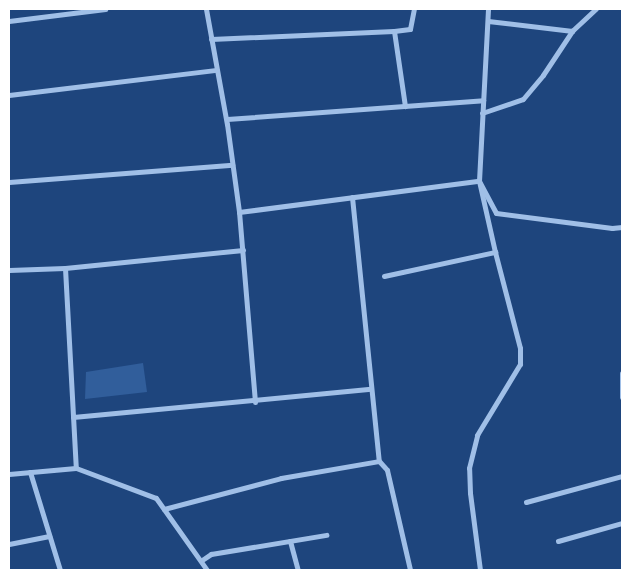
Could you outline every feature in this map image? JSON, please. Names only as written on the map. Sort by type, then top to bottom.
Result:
[{"type":"street","points":[[9,21],[104,9]]},
{"type":"street","points":[[206,9],[226,119],[239,212],[255,402]]},
{"type":"street","points":[[212,39],[410,29],[414,9]]},
{"type":"street","points":[[480,570],[470,493],[469,468],[477,435],[520,364],[520,348],[479,181],[488,9]]},
{"type":"street","points":[[482,113],[523,99],[543,75],[572,31],[596,9]]},
{"type":"street","points":[[488,21],[572,31]]},
{"type":"street","points":[[394,31],[405,106]]},
{"type":"street","points":[[9,95],[217,70]]},
{"type":"street","points":[[226,119],[483,100]]},
{"type":"street","points":[[9,182],[232,164]]},
{"type":"street","points":[[239,212],[479,181]]},
{"type":"street","points":[[479,181],[496,213],[612,228],[622,227]]},
{"type":"street","points":[[352,198],[379,462],[387,470],[410,570]]},
{"type":"street","points":[[9,270],[65,268],[243,250]]},
{"type":"street","points":[[384,276],[495,252]]},
{"type":"street","points":[[65,268],[76,468]]},
{"type":"street","points":[[622,372],[622,397]]},
{"type":"street","points":[[73,417],[371,390]]},
{"type":"street","points":[[164,509],[280,478],[379,462]]},
{"type":"street","points":[[9,474],[76,468],[156,498],[202,560],[207,570]]},
{"type":"street","points":[[30,472],[60,570]]},
{"type":"street","points":[[526,502],[622,476]]},
{"type":"street","points":[[558,541],[622,523]]},
{"type":"street","points":[[202,560],[211,554],[326,535]]},
{"type":"street","points":[[9,544],[49,536]]},
{"type":"street","points":[[290,541],[298,570]]},
{"type":"shaded area","points":[[143,363],[147,392],[85,399],[86,372]]}]
